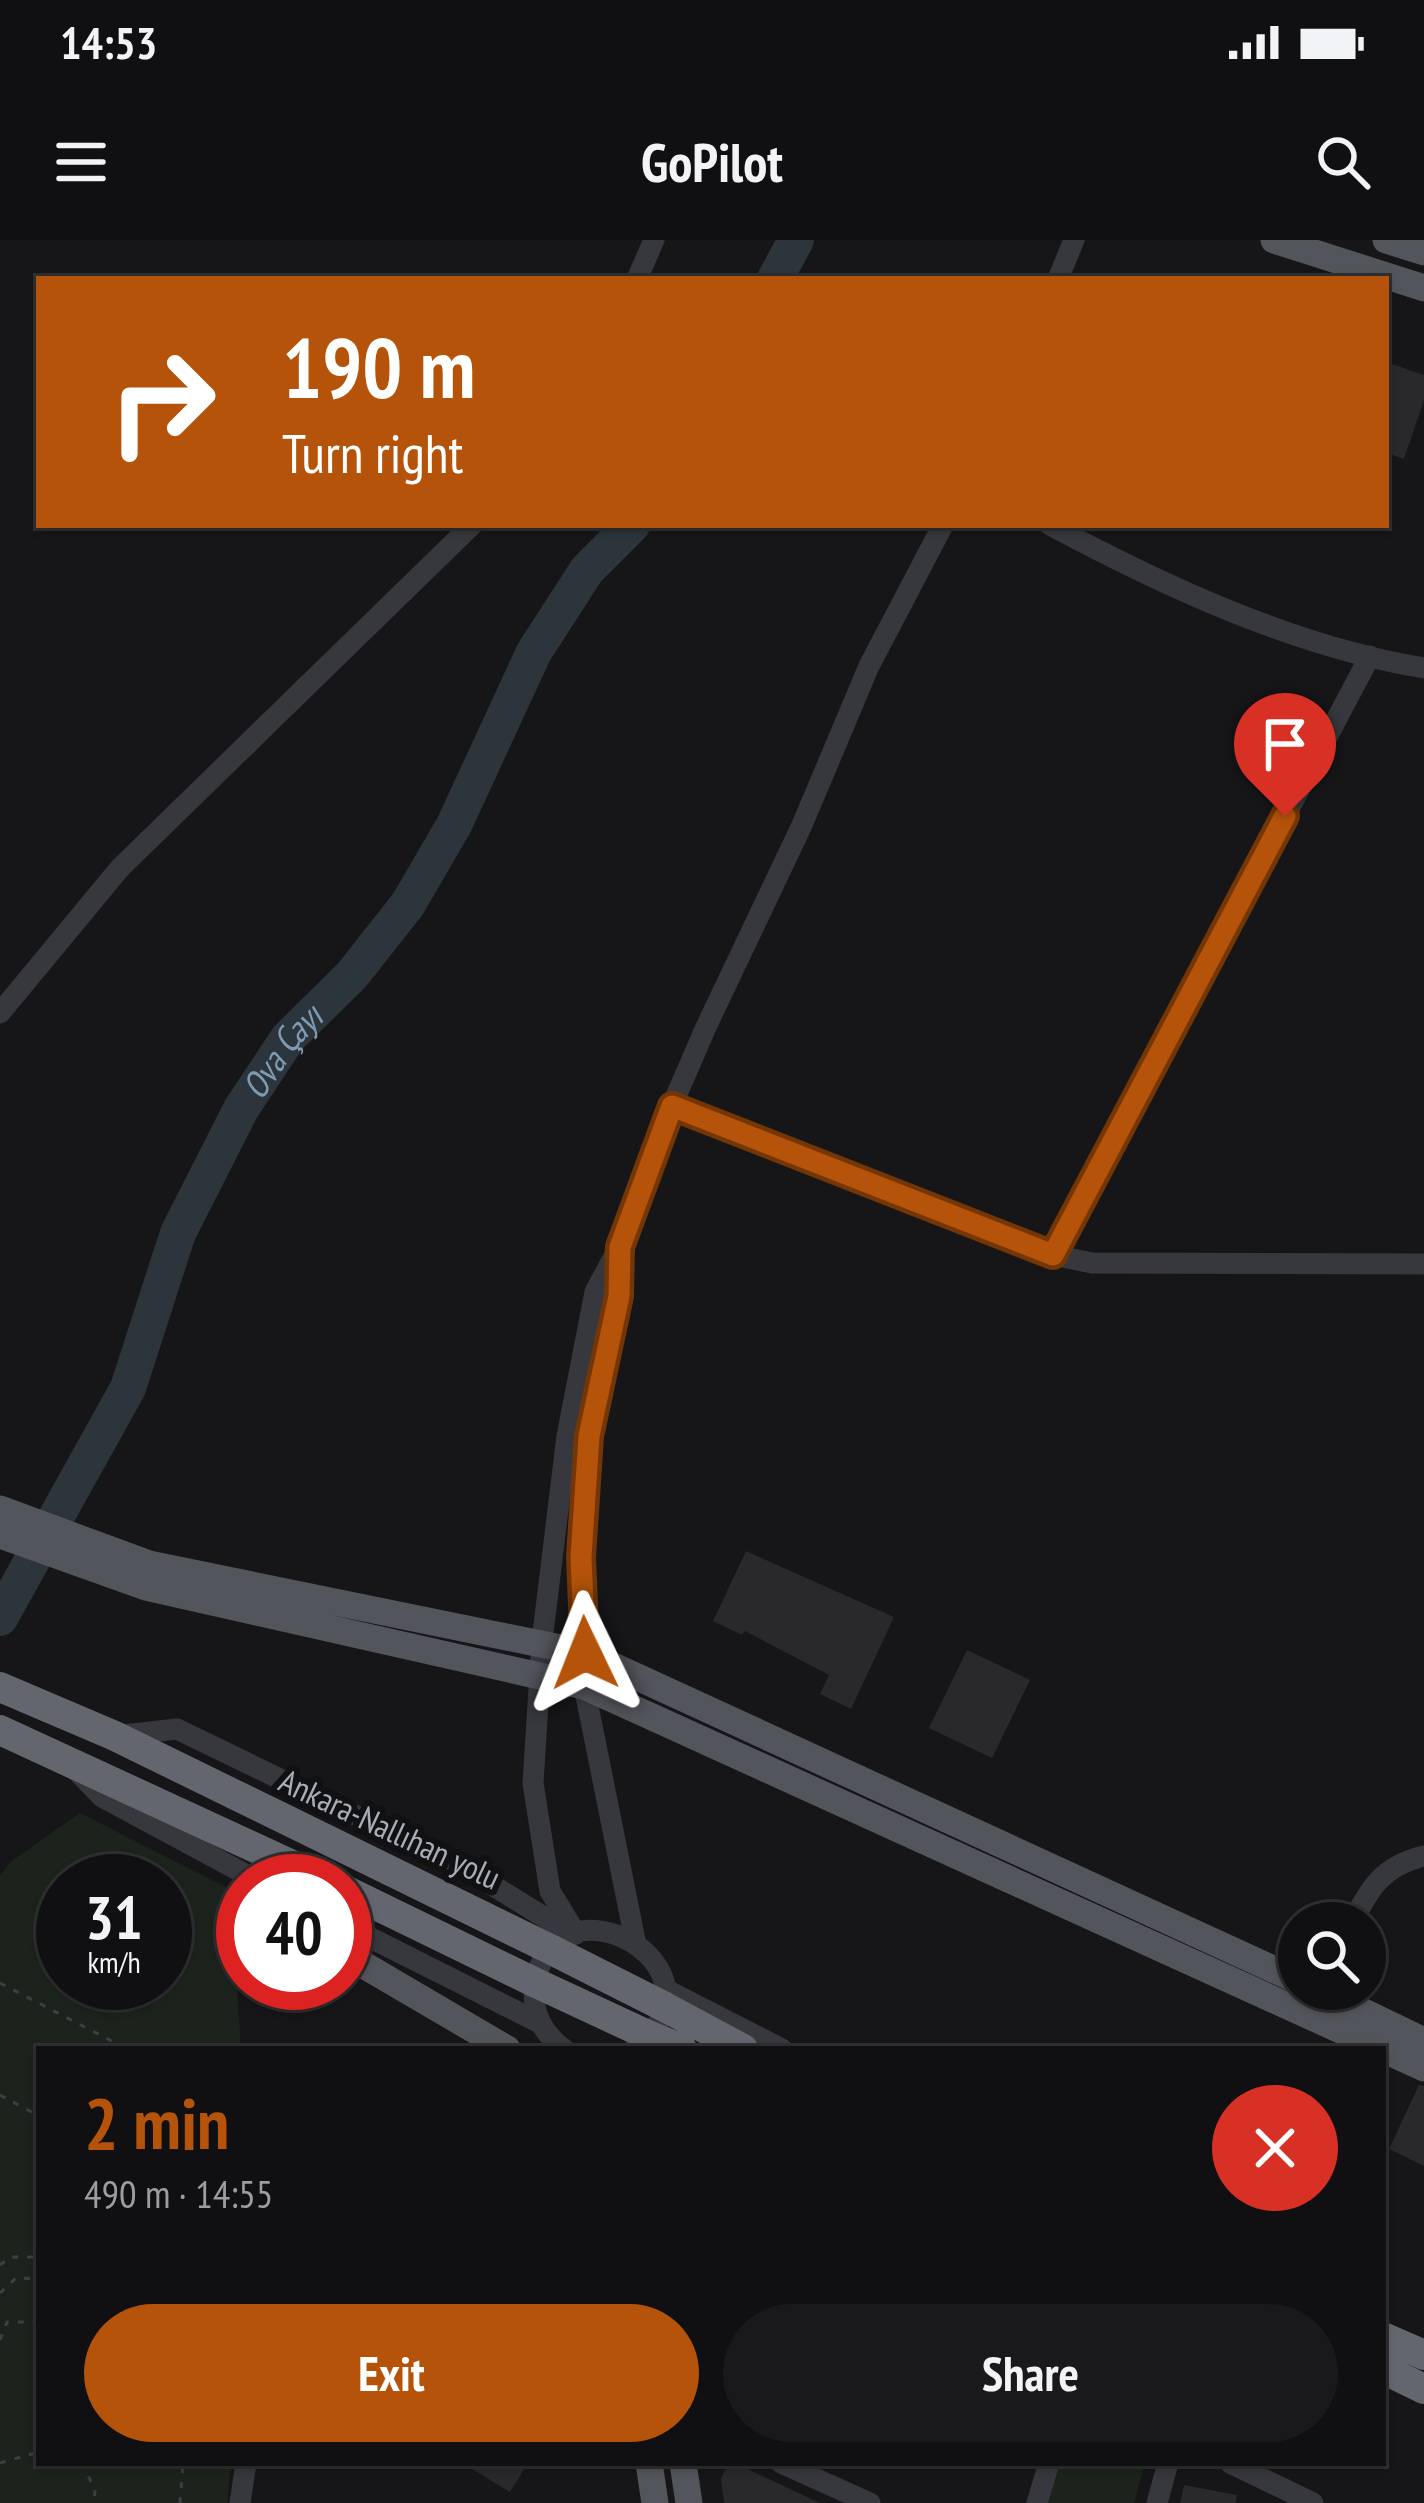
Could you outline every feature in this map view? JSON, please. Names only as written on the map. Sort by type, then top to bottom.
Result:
[{"type":"highway","name":"Ankara-Nallıhan yolu","points":[[0,1687],[115,1736],[518,1929],[567,1940],[738,2046]]},
{"type":"highway","points":[[0,1730],[269,1854]]},
{"type":"highway","points":[[372,1903],[534,1982],[641,2045]]},
{"type":"highway","points":[[499,1967],[515,1962],[523,1951],[518,1929]]},
{"type":"highway","points":[[1386,2338],[1424,2354]]},
{"type":"highway","points":[[1386,2370],[1424,2389]]},
{"type":"main road","points":[[1274,240],[1386,276]]},
{"type":"main road","points":[[1386,240],[1424,252]]},
{"type":"main road","points":[[1389,277],[1424,288]]},
{"type":"main road","points":[[0,1509],[149,1564],[542,1640],[585,1653],[1278,1971]]},
{"type":"main road","points":[[0,1535],[126,1582],[584,1686],[1376,2046]]},
{"type":"main road","points":[[372,1970],[502,2046]]},
{"type":"main road","points":[[1360,2010],[1424,2041]]},
{"type":"main road","points":[[1386,2051],[1424,2068]]},
{"type":"main road","points":[[648,2466],[655,2503]]},
{"type":"main road","points":[[683,2466],[689,2503]]},
{"type":"street","points":[[638,276],[654,240]]},
{"type":"street","points":[[1059,276],[1074,240]]},
{"type":"street","points":[[0,1013],[120,868],[469,528]]},
{"type":"street","points":[[567,1940],[541,1857],[533,1783],[542,1640],[579,1359],[596,1292],[620,1247],[672,1106],[802,825],[869,666],[941,528]]},
{"type":"street","points":[[1056,528],[1216,604],[1370,656],[1424,668]]},
{"type":"street","points":[[1053,1255],[1370,656]]},
{"type":"street","points":[[672,1106],[1053,1255],[1092,1263],[1424,1264]]},
{"type":"street","points":[[620,1247],[619,1296],[589,1436],[581,1557],[584,1686],[634,1940]]},
{"type":"street","points":[[115,1736],[177,1729],[466,1869],[567,1940]]},
{"type":"street","points":[[61,1757],[102,1797],[216,1858]]},
{"type":"street","points":[[1364,1902],[1378,1878],[1399,1863],[1424,1856]]},
{"type":"street","points":[[540,2023],[534,2000],[540,1966],[567,1940],[612,1931],[634,1940],[652,1956],[663,1997],[657,2024],[641,2045]]},
{"type":"street","points":[[372,1939],[540,2023],[561,2046]]},
{"type":"street","points":[[663,1997],[775,2046]]},
{"type":"street","points":[[240,2503],[246,2466]]},
{"type":"street","points":[[788,2466],[870,2503]]},
{"type":"street","points":[[1037,2503],[1048,2466]]},
{"type":"street","points":[[1157,2503],[1167,2466]]},
{"type":"street","points":[[1237,2466],[1313,2503]]},
{"type":"path","points":[[0,1983],[121,2046]]},
{"type":"path","points":[[0,2095],[36,2114]]},
{"type":"path","points":[[0,2265],[10,2257],[36,2257]]},
{"type":"path","points":[[0,2293],[16,2278],[36,2279]]},
{"type":"path","points":[[0,2340],[7,2322],[36,2322]]},
{"type":"path","points":[[0,2463],[36,2453]]},
{"type":"path","points":[[83,2466],[94,2490],[94,2503]]},
{"type":"path","points":[[180,2503],[183,2466]]},
{"type":"shaded area","points":[[80,1813],[161,1854],[36,1854],[36,2010],[192,2010],[192,1870],[216,1882],[216,2010],[239,2010],[241,2046],[36,2046],[36,2466],[231,2466],[227,2503],[0,2503],[0,1876],[10,1862]]},
{"type":"shaded area","points":[[1056,2466],[1144,2466],[1134,2503],[1046,2503]]},
{"type":"building","points":[[1389,363],[1424,375],[1424,400],[1404,459],[1389,454]]},
{"type":"building","points":[[746,1551],[894,1617],[851,1709],[820,1694],[829,1675],[745,1631],[742,1635],[713,1621]]},
{"type":"building","points":[[967,1650],[1030,1680],[992,1758],[929,1728]]},
{"type":"building","points":[[1419,2085],[1424,2086],[1424,2166],[1389,2149]]},
{"type":"building","points":[[467,2466],[526,2466],[510,2492]]},
{"type":"building","points":[[727,2466],[741,2466],[820,2503],[724,2503],[721,2479]]},
{"type":"building","points":[[1184,2485],[1237,2495],[1236,2503],[1180,2503]]},
{"type":"waterway","name":"Ova Çayı","points":[[777,276],[796,240]]},
{"type":"waterway","name":"Ova Çayı","points":[[0,1618],[128,1388],[178,1233],[241,1109],[288,1038],[352,975],[408,904],[454,825],[534,652],[587,570],[629,528]]},
{"type":"route","points":[[585,1653],[581,1557],[589,1436],[619,1296],[620,1247],[647,1162],[672,1106],[1053,1255],[1285,816]]}]
